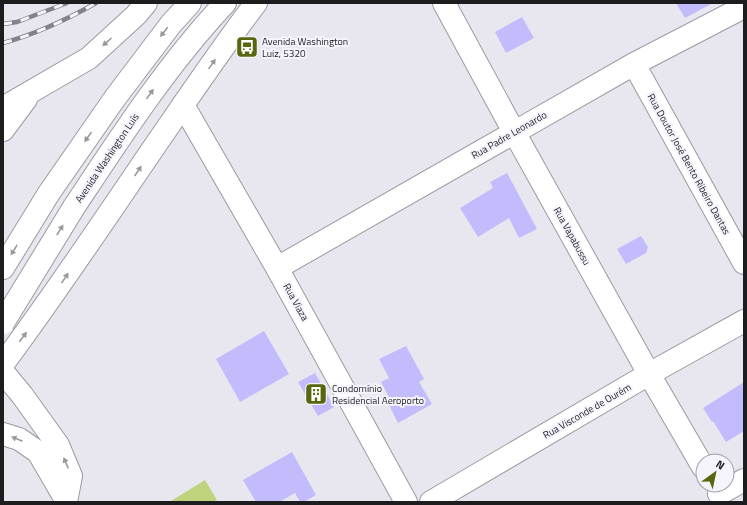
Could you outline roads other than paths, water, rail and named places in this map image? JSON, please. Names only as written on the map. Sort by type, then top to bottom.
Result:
[{"type":"main road","points":[[3,108],[89,58],[136,15],[146,3]]},
{"type":"main road","points":[[3,268],[49,193],[147,54],[190,3]]},
{"type":"main road","name":"Avenida Washington Luís","points":[[3,323],[74,208],[130,122],[188,45],[226,3]]},
{"type":"main road","points":[[3,364],[43,311],[183,105],[235,30],[256,3]]},
{"type":"main road","name":"Rua Vapabussu","points":[[448,4],[514,132],[695,453]]},
{"type":"main road","name":"Rua Padre Leonardo","points":[[277,268],[634,64],[744,7]]},
{"type":"main road","name":"Rua Doutor José Bento Ribeiro Dantas","points":[[634,64],[744,263]]},
{"type":"main road","points":[[3,130],[30,93]]},
{"type":"main road","name":"Rua Viaza","points":[[183,105],[277,268],[406,502]]},
{"type":"main road","points":[[3,304],[19,314],[29,316],[43,311]]},
{"type":"main road","name":"Rua Visconde de Ourém","points":[[431,502],[649,374],[744,321]]},
{"type":"main road","points":[[3,372],[58,445],[71,476],[66,501]]},
{"type":"main road","points":[[3,434],[19,439],[38,452],[66,501]]},
{"type":"main road","points":[[718,494],[744,480]]},
{"type":"railway","points":[[3,24],[17,22],[67,3]]},
{"type":"railway","points":[[3,43],[51,26],[96,3]]},
{"type":"place","name":"Avenida Washington Luiz, 5320","points":[[247,47]]},
{"type":"place","name":"Condomínio Residencial Aeroporto","points":[[316,394]]}]
